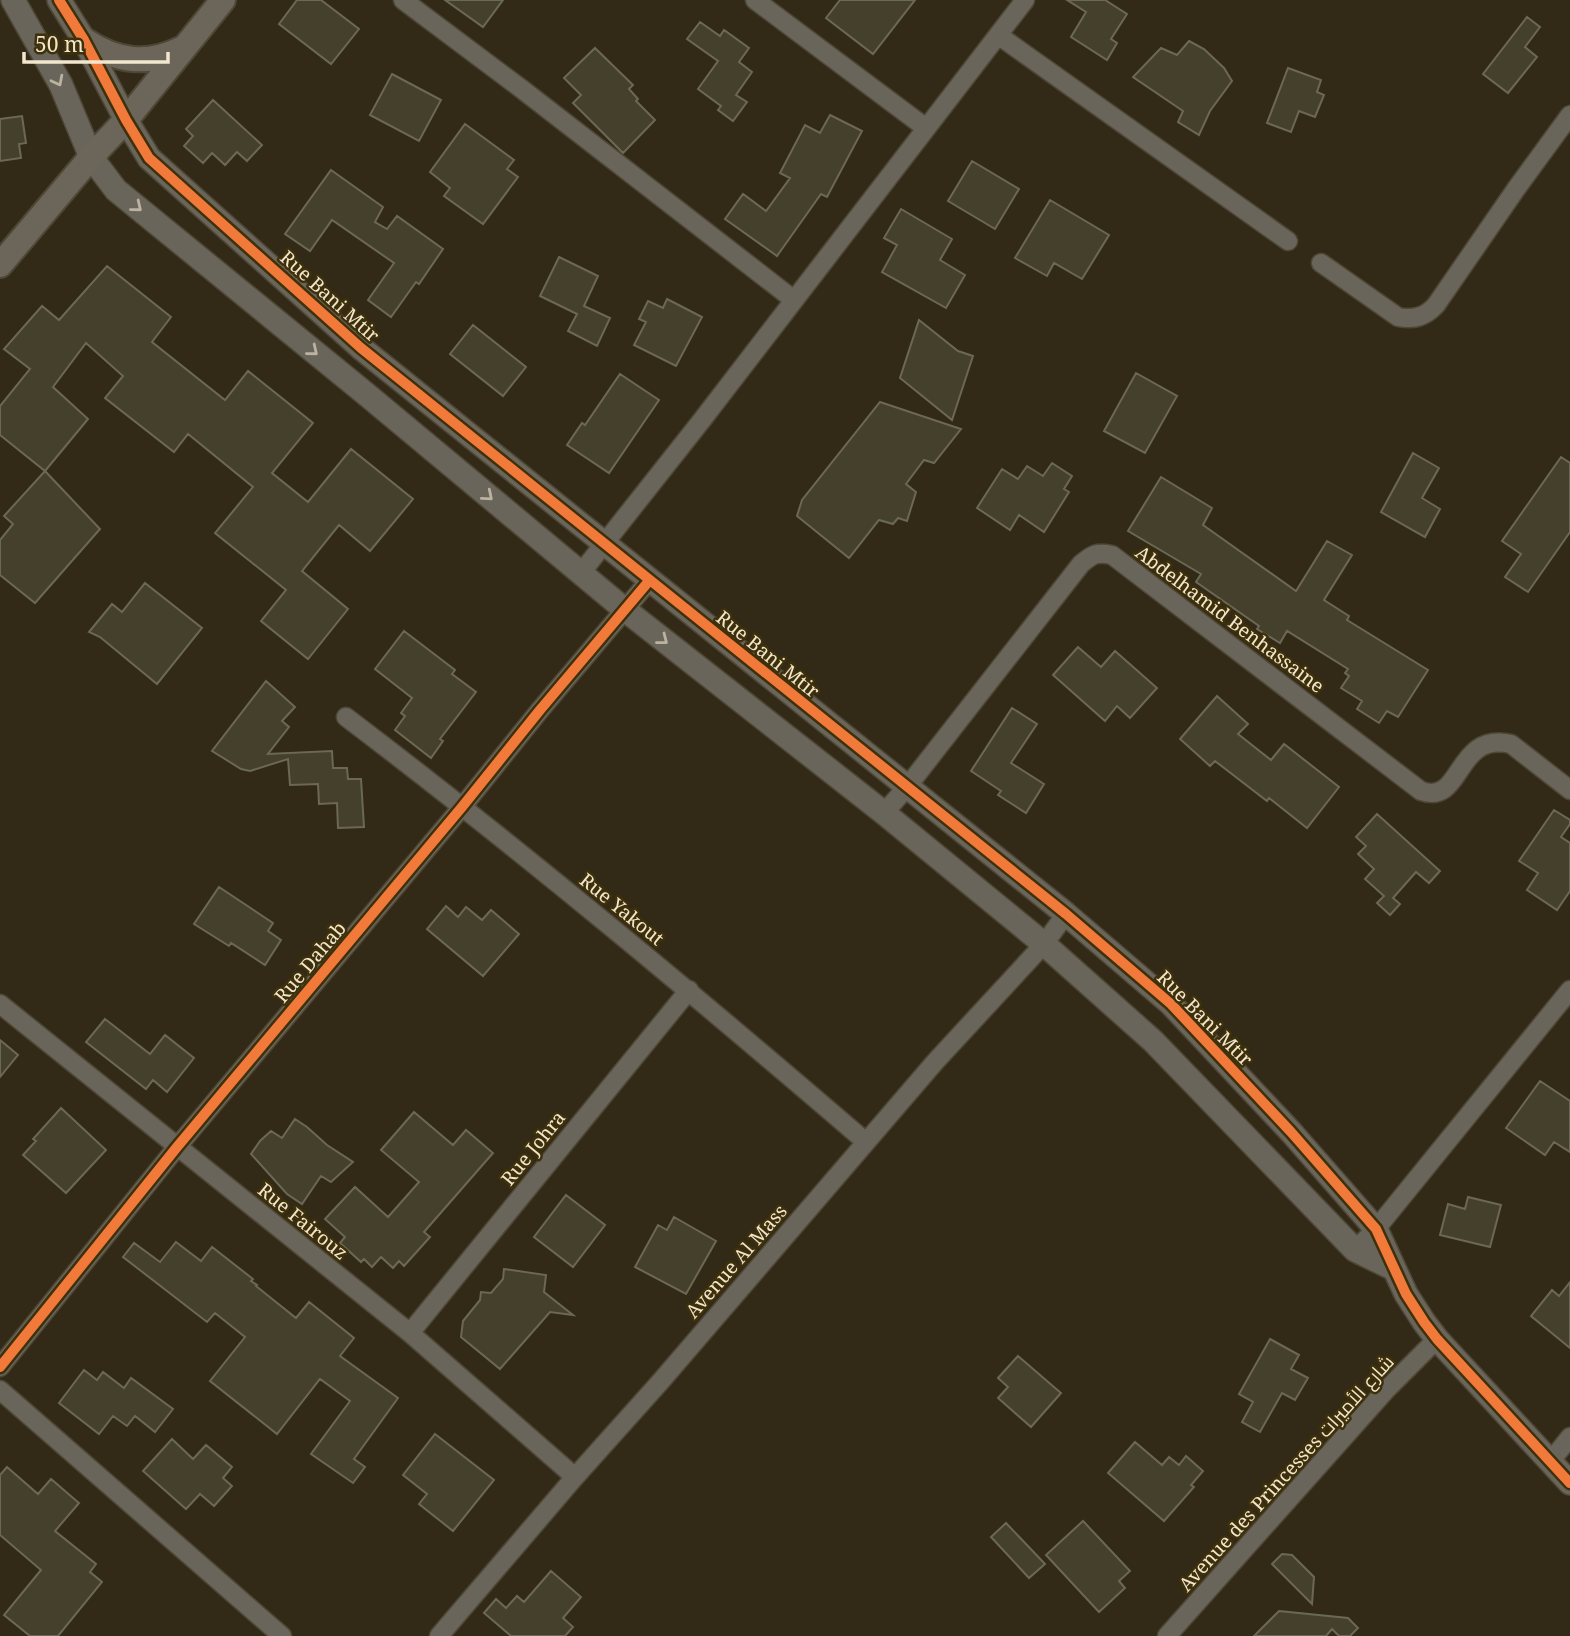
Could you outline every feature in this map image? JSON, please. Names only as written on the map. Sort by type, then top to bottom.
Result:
[{"type":"main road","points":[[0,265],[90,157],[126,120],[223,0]]},
{"type":"main road","points":[[84,40],[99,50],[133,60],[168,56],[184,48]]},
{"type":"street","points":[[13,0],[61,85],[90,157],[116,190],[624,609],[884,813],[1044,944],[1153,1041],[1355,1250],[1394,1269]]},
{"type":"street","name":"Rue Bani Mtir","points":[[60,0],[149,158],[361,348],[1066,914],[1171,1004],[1282,1122],[1377,1229],[1406,1294],[1437,1339],[1570,1483]]},
{"type":"street","points":[[402,0],[794,300]]},
{"type":"street","points":[[755,0],[926,128]]},
{"type":"street","points":[[581,573],[1025,0]]},
{"type":"street","points":[[998,35],[1288,241]]},
{"type":"street","points":[[1321,263],[1398,317],[1408,319],[1429,313],[1570,115]]},
{"type":"street","name":"Abdelhamid Benhassaine","points":[[884,813],[1081,564],[1094,554],[1101,553],[1112,555],[1422,792],[1435,794],[1446,789],[1473,751],[1489,743],[1501,742],[1511,744],[1570,790]]},
{"type":"street","name":"Rue Dahab","points":[[0,1367],[177,1147],[649,581]]},
{"type":"street","name":"Rue Yakout","points":[[346,717],[689,990],[866,1142]]},
{"type":"street","name":"Avenue Al Mass","points":[[439,1636],[944,1052],[1044,944],[1066,914]]},
{"type":"street","name":"Rue Johra","points":[[410,1333],[689,990]]},
{"type":"street","points":[[1355,1250],[1377,1229],[1570,990]]},
{"type":"street","name":"Rue Fairouz","points":[[0,1004],[410,1333],[575,1477]]},
{"type":"street","name":"Avenue des Princesses شارع الأميرات","points":[[1167,1636],[1386,1390],[1437,1339]]},
{"type":"street","points":[[0,1390],[282,1636]]},
{"type":"street","points":[[1550,1462],[1570,1437]]},
{"type":"building","points":[[297,0],[321,0],[359,29],[331,64],[279,24]]},
{"type":"building","points":[[445,0],[503,0],[483,27]]},
{"type":"building","points":[[840,0],[915,0],[873,54],[826,18]]},
{"type":"building","points":[[1067,0],[1105,0],[1127,14],[1111,39],[1117,43],[1107,60],[1071,37],[1086,12]]},
{"type":"building","points":[[1527,17],[1540,27],[1525,47],[1537,57],[1508,93],[1483,74]]},
{"type":"building","points":[[700,22],[720,36],[724,30],[749,48],[739,62],[752,72],[736,95],[747,102],[733,121],[718,110],[721,106],[698,89],[718,61],[687,39]]},
{"type":"building","points":[[1189,41],[1204,49],[1224,68],[1232,81],[1210,111],[1199,135],[1178,122],[1183,111],[1133,77],[1161,48],[1177,55]]},
{"type":"building","points":[[595,48],[633,85],[629,89],[638,99],[636,101],[655,120],[623,153],[573,103],[581,95],[564,78]]},
{"type":"building","points":[[1288,68],[1321,80],[1317,92],[1324,95],[1315,117],[1299,111],[1291,132],[1267,123]]},
{"type":"building","points":[[392,74],[441,100],[419,141],[370,115]]},
{"type":"building","points":[[213,100],[262,145],[247,161],[237,152],[225,165],[212,153],[203,163],[184,146],[193,136],[186,129]]},
{"type":"building","points":[[830,115],[862,131],[827,197],[821,194],[777,256],[725,219],[743,194],[766,211],[790,178],[780,173],[805,125],[820,133]]},
{"type":"building","points":[[22,116],[26,143],[19,144],[21,158],[0,161],[0,119]]},
{"type":"building","points":[[465,124],[514,160],[507,169],[518,177],[483,224],[444,196],[450,188],[430,172]]},
{"type":"building","points":[[972,161],[1019,189],[995,229],[948,201]]},
{"type":"building","points":[[331,170],[383,207],[375,222],[387,229],[397,216],[443,249],[419,284],[416,282],[391,317],[368,300],[394,263],[332,220],[310,251],[285,234]]},
{"type":"building","points":[[1050,200],[1109,235],[1082,279],[1054,263],[1047,276],[1015,258]]},
{"type":"building","points":[[901,209],[952,239],[940,260],[965,275],[946,308],[882,272],[897,245],[884,238]]},
{"type":"building","points":[[559,257],[598,276],[584,306],[610,318],[597,346],[568,331],[577,314],[540,296]]},
{"type":"building","points":[[107,266],[171,317],[152,342],[225,400],[248,371],[313,423],[272,473],[308,502],[351,449],[413,499],[370,551],[339,525],[302,571],[348,609],[308,659],[261,621],[286,590],[215,533],[253,487],[188,434],[174,452],[105,398],[123,376],[86,343],[53,387],[88,419],[45,471],[0,435],[0,406],[30,369],[4,349],[42,306],[59,320]]},
{"type":"building","points":[[667,299],[702,317],[676,366],[634,345],[646,322],[639,319],[648,301],[663,308]]},
{"type":"building","points":[[919,320],[958,351],[973,356],[952,420],[900,378]]},
{"type":"building","points":[[473,325],[526,367],[503,396],[450,354]]},
{"type":"building","points":[[1136,373],[1177,396],[1145,453],[1104,431]]},
{"type":"building","points":[[620,374],[659,400],[609,473],[567,445],[582,423],[585,425]]},
{"type":"building","points":[[880,402],[961,429],[934,463],[924,460],[906,484],[916,492],[907,521],[898,518],[893,524],[879,520],[849,558],[797,516],[802,500]]},
{"type":"building","points":[[1413,453],[1439,468],[1422,498],[1440,509],[1425,537],[1381,512]]},
{"type":"building","points":[[1561,457],[1570,463],[1570,532],[1528,592],[1505,577],[1521,554],[1502,541]]},
{"type":"building","points":[[1052,463],[1072,476],[1064,489],[1069,492],[1044,532],[1019,515],[1010,530],[977,508],[1002,469],[1018,479],[1027,466],[1043,476]]},
{"type":"building","points":[[45,471],[100,529],[35,603],[0,575],[0,540],[13,524],[4,516]]},
{"type":"building","points":[[1161,477],[1212,508],[1203,525],[1296,591],[1327,541],[1352,555],[1324,600],[1349,616],[1347,620],[1428,670],[1398,717],[1387,711],[1379,723],[1357,709],[1362,701],[1341,688],[1349,676],[1345,673],[1348,669],[1287,631],[1280,643],[1257,629],[1259,626],[1196,582],[1201,574],[1128,531]]},
{"type":"building","points":[[145,583],[202,628],[157,684],[100,637],[89,632],[112,604],[122,612]]},
{"type":"building","points":[[404,631],[455,670],[452,674],[476,692],[440,739],[443,741],[431,758],[395,730],[405,716],[401,713],[412,698],[375,669]]},
{"type":"building","points":[[1078,647],[1101,667],[1115,651],[1157,688],[1130,718],[1117,706],[1105,721],[1053,675]]},
{"type":"building","points":[[266,681],[295,707],[282,721],[289,727],[268,754],[332,751],[333,768],[347,768],[348,779],[361,779],[364,827],[338,828],[337,803],[319,804],[318,784],[290,785],[288,759],[250,771],[241,769],[212,751]]},
{"type":"building","points":[[1217,696],[1248,724],[1238,734],[1271,760],[1284,744],[1339,787],[1307,828],[1215,761],[1210,766],[1180,739]]},
{"type":"building","points":[[1012,708],[1037,724],[1011,763],[1044,784],[1026,813],[998,795],[1001,791],[971,771]]},
{"type":"building","points":[[1554,810],[1570,820],[1561,837],[1570,843],[1570,891],[1557,910],[1527,890],[1538,873],[1519,861]]},
{"type":"building","points":[[1377,814],[1440,871],[1429,883],[1416,872],[1393,898],[1400,904],[1390,915],[1377,903],[1384,896],[1365,879],[1374,869],[1358,854],[1366,846],[1356,837]]},
{"type":"building","points":[[219,887],[273,923],[268,931],[281,940],[265,965],[194,924]]},
{"type":"building","points":[[446,906],[458,917],[466,907],[482,920],[491,910],[519,934],[483,976],[427,929]]},
{"type":"building","points":[[105,1019],[150,1054],[165,1035],[194,1058],[167,1092],[153,1080],[146,1089],[86,1042]]},
{"type":"building","points":[[0,1040],[18,1055],[0,1077]]},
{"type":"building","points":[[1540,1081],[1570,1101],[1570,1152],[1554,1142],[1545,1155],[1506,1128]]},
{"type":"building","points":[[61,1108],[106,1150],[66,1193],[23,1155],[36,1141],[33,1139]]},
{"type":"building","points":[[414,1112],[453,1145],[466,1130],[493,1153],[424,1232],[430,1237],[404,1266],[399,1261],[393,1268],[381,1257],[372,1267],[364,1259],[361,1262],[340,1243],[345,1237],[325,1219],[355,1187],[388,1217],[419,1182],[381,1150]]},
{"type":"building","points":[[295,1119],[353,1162],[331,1182],[321,1176],[302,1204],[287,1194],[251,1154],[271,1131],[282,1138]]},
{"type":"building","points":[[566,1195],[605,1225],[573,1267],[534,1237]]},
{"type":"building","points":[[1468,1197],[1501,1205],[1490,1247],[1440,1235],[1448,1204],[1465,1209]]},
{"type":"building","points":[[674,1217],[716,1241],[686,1294],[635,1267],[658,1225],[667,1230]]},
{"type":"building","points":[[176,1242],[201,1261],[212,1247],[296,1318],[309,1302],[354,1338],[340,1356],[398,1398],[354,1459],[365,1467],[353,1483],[311,1454],[350,1401],[320,1379],[277,1434],[210,1381],[245,1337],[215,1313],[207,1322],[123,1257],[134,1243],[160,1262]]},
{"type":"building","points":[[504,1269],[546,1275],[544,1292],[573,1315],[550,1312],[500,1369],[461,1337],[463,1321],[480,1300],[481,1292],[491,1293],[503,1279]]},
{"type":"building","points":[[1570,1282],[1570,1348],[1531,1316],[1552,1290],[1559,1296]]},
{"type":"building","points":[[1270,1339],[1299,1355],[1291,1369],[1308,1378],[1295,1400],[1282,1393],[1260,1432],[1242,1422],[1253,1402],[1239,1394]]},
{"type":"building","points":[[1018,1356],[1061,1393],[1031,1427],[998,1398],[1008,1387],[998,1378]]},
{"type":"building","points":[[84,1370],[97,1380],[103,1372],[124,1388],[131,1378],[173,1409],[155,1432],[135,1416],[127,1426],[113,1416],[99,1434],[59,1403]]},
{"type":"building","points":[[435,1434],[494,1480],[453,1531],[419,1504],[427,1494],[403,1475]]},
{"type":"building","points":[[172,1439],[193,1459],[206,1445],[232,1467],[223,1478],[232,1486],[214,1506],[200,1494],[186,1509],[143,1471]]},
{"type":"building","points":[[1135,1442],[1162,1465],[1169,1457],[1179,1465],[1186,1456],[1203,1471],[1191,1485],[1194,1487],[1164,1521],[1108,1473]]},
{"type":"building","points":[[7,1467],[38,1494],[51,1479],[79,1503],[55,1531],[96,1564],[90,1572],[102,1582],[58,1636],[30,1636],[4,1615],[41,1570],[0,1535],[0,1475]]},
{"type":"building","points":[[1083,1521],[1130,1571],[1119,1581],[1125,1588],[1099,1612],[1046,1555]]},
{"type":"building","points":[[1006,1523],[1045,1564],[1029,1578],[991,1537]]},
{"type":"building","points":[[1282,1554],[1292,1555],[1314,1577],[1312,1604],[1272,1564]]},
{"type":"building","points":[[551,1571],[581,1597],[563,1618],[573,1627],[565,1636],[511,1636],[484,1613],[496,1599],[506,1608],[517,1596],[524,1602]]},
{"type":"building","points":[[1279,1611],[1348,1618],[1358,1628],[1350,1636],[1339,1636],[1332,1629],[1326,1636],[1254,1636]]},
{"type":"cycle path","points":[[59,0],[149,158],[361,348],[1066,914],[1171,1004],[1291,1132],[1376,1229],[1406,1294],[1424,1322],[1570,1483]]},
{"type":"cycle path","points":[[0,1367],[177,1147],[649,581]]}]
